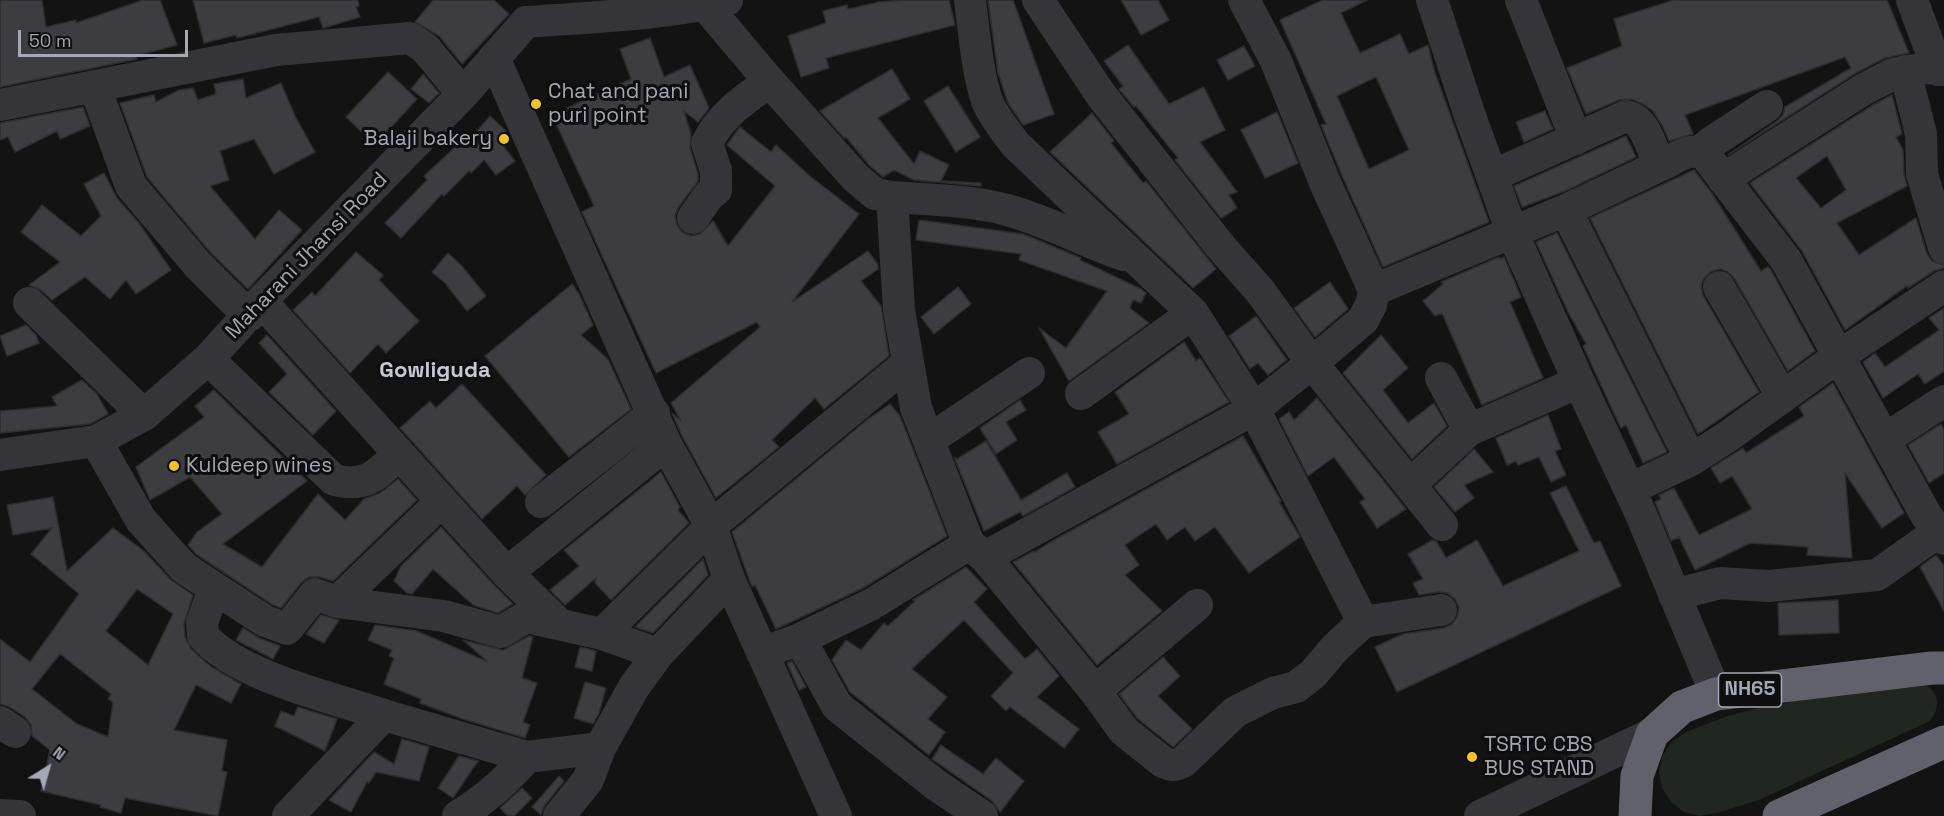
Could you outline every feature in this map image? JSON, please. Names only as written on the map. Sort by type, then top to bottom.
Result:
[{"type":"highway","name":"NH65","points":[[1635,816],[1637,776],[1652,734],[1682,707],[1716,694],[1944,668]]},
{"type":"highway","points":[[1779,816],[1944,742]]},
{"type":"street","name":"Maharani Jhansi Road","points":[[0,455],[96,441],[144,415],[208,359],[463,94],[548,0]]},
{"type":"street","points":[[970,0],[987,101],[998,121],[1015,144],[1193,313],[1254,409],[1363,622]]},
{"type":"street","points":[[1038,0],[1101,95],[1221,247],[1260,291],[1312,363],[1442,525]]},
{"type":"street","points":[[762,653],[800,639],[872,604],[1254,409],[1363,320],[1371,305],[1374,290],[1326,185],[1276,61],[1244,0]]},
{"type":"street","points":[[1432,0],[1469,113],[1512,232],[1630,489],[1716,694]]},
{"type":"street","points":[[1521,0],[1576,139]]},
{"type":"street","points":[[1912,0],[1941,70]]},
{"type":"street","points":[[526,22],[663,5],[716,3],[770,82],[856,178],[875,194],[960,202],[1005,210],[1037,220],[1137,260]]},
{"type":"street","points":[[0,105],[276,50],[410,38],[425,48],[463,94]]},
{"type":"street","points":[[494,58],[666,444],[711,526],[729,579],[836,816]]},
{"type":"street","points":[[1723,179],[1864,89],[1893,74],[1927,68],[1941,70]]},
{"type":"street","points":[[1905,71],[1921,134],[1922,174],[1944,248]]},
{"type":"street","points":[[693,218],[709,195],[716,190],[716,171],[707,143],[714,128],[745,98],[770,82]]},
{"type":"street","points":[[95,87],[131,186],[198,265],[255,309],[399,454],[507,573],[561,626]]},
{"type":"street","points":[[1701,152],[1709,144],[1767,106]]},
{"type":"street","points":[[1492,176],[1620,118],[1632,117],[1641,125],[1659,166]]},
{"type":"street","points":[[1374,290],[1566,210],[1671,162],[1684,153],[1695,150],[1706,156],[1786,260],[1885,439],[1938,522],[1877,575],[1769,586],[1720,583],[1674,595]]},
{"type":"street","points":[[892,197],[899,310],[916,408],[977,551],[1095,690],[1124,731],[1163,762],[1176,766],[1235,712],[1273,693],[1296,687],[1313,674],[1335,648],[1363,622],[1441,610]]},
{"type":"street","points":[[1566,210],[1691,460]]},
{"type":"street","points":[[1719,286],[1782,396]]},
{"type":"street","points":[[1630,489],[1691,460],[1944,286]]},
{"type":"street","points":[[29,303],[144,415]]},
{"type":"street","points":[[1081,394],[1193,313]]},
{"type":"street","points":[[208,359],[334,480],[350,484],[363,482],[381,471],[399,454]]},
{"type":"street","points":[[602,634],[711,526],[908,363]]},
{"type":"street","points":[[929,440],[1029,373]]},
{"type":"street","points":[[1441,378],[1469,430]]},
{"type":"street","points":[[1410,485],[1469,430],[1579,382]]},
{"type":"street","points":[[1885,439],[1944,401]]},
{"type":"street","points":[[541,502],[654,413]]},
{"type":"street","points":[[96,441],[141,520],[184,568],[265,621],[287,629],[315,594],[337,602],[444,616],[501,632],[526,617],[602,634],[658,654]]},
{"type":"street","points":[[507,573],[666,444]]},
{"type":"street","points":[[337,602],[442,501]]},
{"type":"street","points":[[559,816],[588,780],[600,748],[634,687],[658,654],[729,579]]},
{"type":"street","points":[[214,588],[202,623],[202,636],[212,646],[260,674],[384,715],[527,757],[600,748]]},
{"type":"street","points":[[1095,690],[1197,605]]},
{"type":"street","points":[[800,639],[837,706],[936,785],[982,816]]},
{"type":"street","points":[[288,816],[384,715]]},
{"type":"street","points":[[1480,816],[1652,734]]},
{"type":"street","points":[[458,816],[475,806],[494,790],[527,757]]},
{"type":"street","points":[[0,814],[20,816]]},
{"type":"shaded area","points":[[1899,682],[1922,684],[1933,691],[1937,708],[1930,721],[1759,800],[1700,816],[1684,812],[1671,802],[1662,788],[1659,772],[1663,755],[1672,742],[1686,732],[1728,716],[1758,708]]},
{"type":"building","points":[[0,0],[42,0],[46,27],[76,20],[76,23],[143,0],[160,0],[177,45],[136,56],[137,59],[0,87]]},
{"type":"building","points":[[193,0],[358,0],[359,6],[356,7],[360,17],[323,28],[319,17],[237,38],[236,35],[204,43]]},
{"type":"building","points":[[433,0],[494,0],[509,14],[462,64],[439,36],[415,22]]},
{"type":"building","points":[[949,0],[955,25],[826,58],[829,68],[801,77],[788,36],[826,23],[823,11],[847,5],[848,9],[879,2]]},
{"type":"building","points":[[988,0],[1013,0],[1054,114],[1023,125],[1008,103],[998,73]]},
{"type":"building","points":[[1121,0],[1158,0],[1169,20],[1141,35]]},
{"type":"building","points":[[1323,0],[1367,0],[1341,13],[1360,53],[1400,34],[1409,54],[1428,45],[1434,70],[1489,222],[1383,267],[1343,178],[1321,125],[1326,124],[1280,20]],"holes":[[[1376,77],[1409,150],[1369,169],[1337,96]]]},
{"type":"building","points":[[1674,0],[1887,0],[1909,53],[1885,58],[1856,73],[1728,155],[1777,121],[1783,115],[1785,107],[1851,68],[1845,57],[1685,115],[1693,134],[1669,141],[1653,111],[1632,99],[1619,100],[1586,114],[1567,68],[1622,46],[1614,19]]},
{"type":"building","points":[[650,38],[664,77],[690,65],[709,108],[698,122],[684,111],[691,134],[690,148],[698,181],[678,208],[675,216],[682,232],[691,236],[700,234],[713,221],[728,246],[775,186],[727,145],[740,127],[771,152],[776,145],[811,177],[859,214],[792,302],[868,251],[878,265],[878,269],[861,281],[881,306],[889,356],[824,409],[815,398],[772,440],[779,447],[716,498],[682,436],[672,413],[681,421],[671,403],[760,327],[757,322],[656,373],[582,212],[594,206],[552,115],[631,79],[620,49]]},
{"type":"building","points":[[1128,45],[1169,104],[1204,87],[1225,130],[1200,142],[1237,192],[1229,195],[1237,208],[1221,218],[1175,160],[1178,158],[1136,106],[1134,107],[1119,89],[1123,86],[1104,61]]},
{"type":"building","points":[[1244,46],[1255,66],[1228,80],[1217,60]]},
{"type":"building","points":[[892,69],[910,99],[878,118],[914,164],[920,151],[949,165],[941,181],[981,183],[981,186],[914,180],[894,170],[883,177],[869,165],[820,111]]},
{"type":"building","points":[[388,72],[417,99],[375,145],[346,117]]},
{"type":"building","points":[[423,74],[439,93],[429,103],[411,89]]},
{"type":"building","points":[[243,79],[246,98],[281,83],[295,116],[315,152],[274,174],[254,139],[220,151],[229,180],[210,186],[255,239],[279,210],[302,230],[248,289],[211,253],[147,177],[120,103],[154,95],[156,102],[179,90],[193,88],[198,100],[216,94],[214,84]]},
{"type":"building","points":[[948,86],[980,137],[956,152],[924,101]]},
{"type":"building","points":[[1892,95],[1902,134],[1896,137],[1903,150],[1907,186],[1837,223],[1859,255],[1916,218],[1927,254],[1932,261],[1944,265],[1944,268],[1934,271],[1908,288],[1907,286],[1845,330],[1802,251],[1750,183]],"holes":[[[1827,156],[1846,190],[1821,208],[1796,178]]]},
{"type":"building","points":[[83,107],[90,126],[60,139],[57,131],[15,152],[8,137],[0,140],[0,123]]},
{"type":"building","points":[[1545,111],[1553,129],[1524,142],[1516,122]]},
{"type":"building","points":[[1277,112],[1298,163],[1265,178],[1241,130]]},
{"type":"building","points":[[1092,113],[1114,141],[1111,143],[1143,183],[1146,181],[1216,269],[1193,288],[1050,152]]},
{"type":"building","points":[[490,116],[506,131],[498,139],[515,161],[496,175],[484,160],[471,173],[469,171],[444,196],[442,194],[401,238],[385,223],[427,180],[424,176],[466,137],[469,140]]},
{"type":"building","points":[[1626,136],[1636,157],[1565,191],[1522,207],[1514,186]]},
{"type":"building","points":[[1694,170],[1713,195],[1761,271],[1768,267],[1771,270],[1815,351],[1788,371],[1734,278],[1728,272],[1720,269],[1710,272],[1704,278],[1701,286],[1703,295],[1759,392],[1698,434],[1590,218]]},
{"type":"building","points":[[104,173],[117,198],[139,223],[171,270],[136,294],[126,280],[110,299],[85,277],[52,300],[41,290],[29,285],[60,262],[21,232],[42,205],[81,236],[101,216],[84,184]]},
{"type":"building","points":[[919,220],[1023,234],[1081,258],[1080,260],[1146,293],[1141,303],[1133,300],[1130,308],[1149,323],[1069,381],[1039,328],[1066,348],[1107,291],[1019,260],[1021,254],[916,240]]},
{"type":"building","points":[[1557,233],[1667,452],[1643,463],[1626,425],[1621,428],[1619,424],[1583,346],[1586,344],[1568,312],[1536,242]]},
{"type":"building","points":[[356,252],[383,275],[379,280],[419,321],[386,353],[378,344],[350,373],[293,310],[312,292],[315,296]]},
{"type":"building","points":[[448,253],[462,266],[486,296],[467,311],[445,283],[432,272]]},
{"type":"building","points":[[1499,257],[1500,259],[1504,257],[1521,297],[1510,302],[1543,378],[1482,405],[1442,313],[1435,316],[1423,301],[1443,284],[1441,282]]},
{"type":"building","points":[[1330,282],[1348,309],[1315,337],[1294,308]]},
{"type":"building","points":[[572,284],[593,325],[581,335],[608,359],[631,409],[569,457],[485,356]]},
{"type":"building","points":[[958,287],[971,304],[934,334],[921,317]]},
{"type":"building","points":[[1944,308],[1944,371],[1925,384],[1918,374],[1883,398],[1863,362],[1875,353],[1885,367],[1939,330],[1929,318]]},
{"type":"building","points":[[1256,316],[1287,360],[1268,375],[1258,363],[1250,369],[1229,336]]},
{"type":"building","points":[[26,325],[36,335],[39,343],[7,356],[0,336]]},
{"type":"building","points":[[267,335],[336,411],[313,435],[269,392],[287,374],[259,343]]},
{"type":"building","points":[[1381,335],[1408,368],[1383,390],[1408,423],[1434,403],[1447,426],[1412,459],[1343,373]]},
{"type":"building","points":[[1184,342],[1196,361],[1200,358],[1229,402],[1117,464],[1098,432],[1129,414],[1115,392]]},
{"type":"building","points":[[82,380],[97,394],[108,414],[90,424],[0,433],[0,411],[57,406],[52,397]]},
{"type":"building","points":[[1833,383],[1904,513],[1882,528],[1845,473],[1852,558],[1807,555],[1808,547],[1750,543],[1695,570],[1679,537],[1671,541],[1655,502],[1661,499],[1659,495],[1674,488],[1699,535],[1752,509],[1732,476],[1720,483],[1711,468],[1743,448],[1746,453],[1804,416],[1799,407]]},
{"type":"building","points":[[462,384],[546,475],[525,495],[517,486],[482,519],[400,428],[430,401],[436,408]]},
{"type":"building","points":[[214,390],[307,481],[223,544],[262,567],[318,494],[345,520],[364,499],[380,493],[398,479],[417,500],[333,581],[320,577],[309,577],[301,583],[281,608],[273,605],[196,554],[188,545],[197,532],[222,514],[190,477],[150,500],[136,467],[204,417],[195,406]]},
{"type":"building","points":[[1317,398],[1406,509],[1377,528],[1360,502],[1365,499],[1334,457],[1308,476],[1279,419],[1289,412],[1294,420]]},
{"type":"building","points":[[1020,400],[1026,410],[1006,422],[1017,440],[996,454],[980,428]]},
{"type":"building","points":[[890,404],[900,416],[947,536],[863,588],[776,629],[755,585],[752,587],[732,532],[868,419]]},
{"type":"building","points":[[1548,415],[1561,449],[1555,451],[1566,475],[1551,482],[1539,457],[1518,465],[1516,461],[1507,465],[1496,438]]},
{"type":"building","points":[[1941,424],[1944,430],[1944,473],[1929,483],[1908,445]]},
{"type":"building","points":[[1243,436],[1300,537],[1249,573],[1215,527],[1195,541],[1185,527],[1167,540],[1156,524],[1125,545],[1139,565],[1125,575],[1162,611],[1097,665],[1013,562]]},
{"type":"building","points":[[986,441],[1021,500],[1067,473],[1075,487],[1023,516],[1020,512],[984,531],[954,457],[957,459]]},
{"type":"building","points":[[1474,449],[1493,472],[1464,485],[1474,498],[1455,512],[1434,487]]},
{"type":"building","points":[[661,472],[680,507],[678,510],[689,523],[611,600],[595,583],[596,578],[565,605],[550,590],[579,566],[564,550]]},
{"type":"building","points":[[1566,486],[1594,543],[1600,541],[1621,586],[1397,692],[1375,647],[1403,634],[1444,628],[1452,624],[1459,608],[1455,599],[1447,593],[1419,595],[1413,583],[1423,579],[1408,554],[1433,540],[1437,542],[1446,558],[1477,540],[1503,586],[1579,551],[1550,493]]},
{"type":"building","points":[[53,497],[67,571],[113,528],[144,551],[171,580],[193,595],[184,624],[185,637],[191,649],[210,666],[241,684],[231,703],[196,685],[174,730],[227,740],[222,771],[227,772],[218,816],[125,798],[121,813],[100,807],[101,805],[41,791],[50,750],[32,736],[31,725],[25,717],[10,707],[0,704],[0,639],[30,662],[79,594],[31,554],[52,528],[13,535],[7,505]],"holes":[[[137,589],[173,614],[148,665],[106,631]],[[60,654],[111,694],[108,699],[113,702],[108,737],[77,724],[32,689]]]},
{"type":"building","points":[[441,527],[513,604],[498,613],[473,605],[433,569],[412,594],[407,593],[394,581],[401,566]]},
{"type":"building","points":[[1936,555],[1944,566],[1944,611],[1920,567]]},
{"type":"building","points":[[703,559],[708,575],[653,633],[635,627]]},
{"type":"building","points":[[966,567],[987,589],[974,602],[1025,659],[1037,649],[1059,676],[1037,697],[1079,729],[1064,748],[1010,707],[1006,711],[991,696],[1013,673],[964,620],[912,669],[947,697],[928,719],[945,732],[929,755],[850,692],[832,660],[846,640],[861,650],[884,623],[888,626],[915,601],[913,600]]},
{"type":"building","points":[[1838,600],[1839,633],[1779,635],[1778,603]]},
{"type":"building","points":[[321,615],[339,620],[324,643],[306,634]]},
{"type":"building","points":[[375,625],[417,631],[488,662],[463,640],[503,650],[529,636],[533,637],[522,678],[537,683],[523,722],[530,725],[525,738],[420,703],[421,699],[384,684],[394,658],[389,656],[392,650],[368,640]]},
{"type":"building","points":[[243,628],[259,638],[280,646],[273,659],[236,640]]},
{"type":"building","points":[[580,647],[596,651],[592,671],[575,667]]},
{"type":"building","points":[[1163,657],[1180,676],[1158,696],[1192,729],[1173,747],[1137,718],[1119,694]]},
{"type":"building","points":[[792,661],[806,687],[799,690],[787,663]]},
{"type":"building","points":[[585,682],[606,688],[599,713],[593,724],[574,718]]},
{"type":"building","points":[[298,707],[337,719],[325,751],[275,726],[281,711],[294,716]]},
{"type":"building","points":[[402,739],[429,747],[419,781],[376,772],[369,783],[367,782],[351,812],[329,800],[374,752],[394,764]]},
{"type":"building","points":[[941,745],[983,774],[996,758],[1024,781],[1000,812],[992,801],[932,759]]},
{"type":"building","points":[[459,756],[478,761],[453,798],[438,788]]},
{"type":"building","points":[[559,776],[564,781],[545,805],[541,815],[532,807]]},
{"type":"building","points":[[522,788],[532,798],[514,816],[508,816],[500,808]]},
{"type":"place","name":"Chat and pani puri point","points":[[536,104]]},
{"type":"place","name":"Balaji bakery","points":[[504,139]]},
{"type":"place","name":"Kuldeep wines","points":[[174,466]]},
{"type":"place","name":"TSRTC CBS BUS STAND","points":[[1472,757]]},
{"type":"district","name":"Gowliguda","points":[[435,371]]}]
